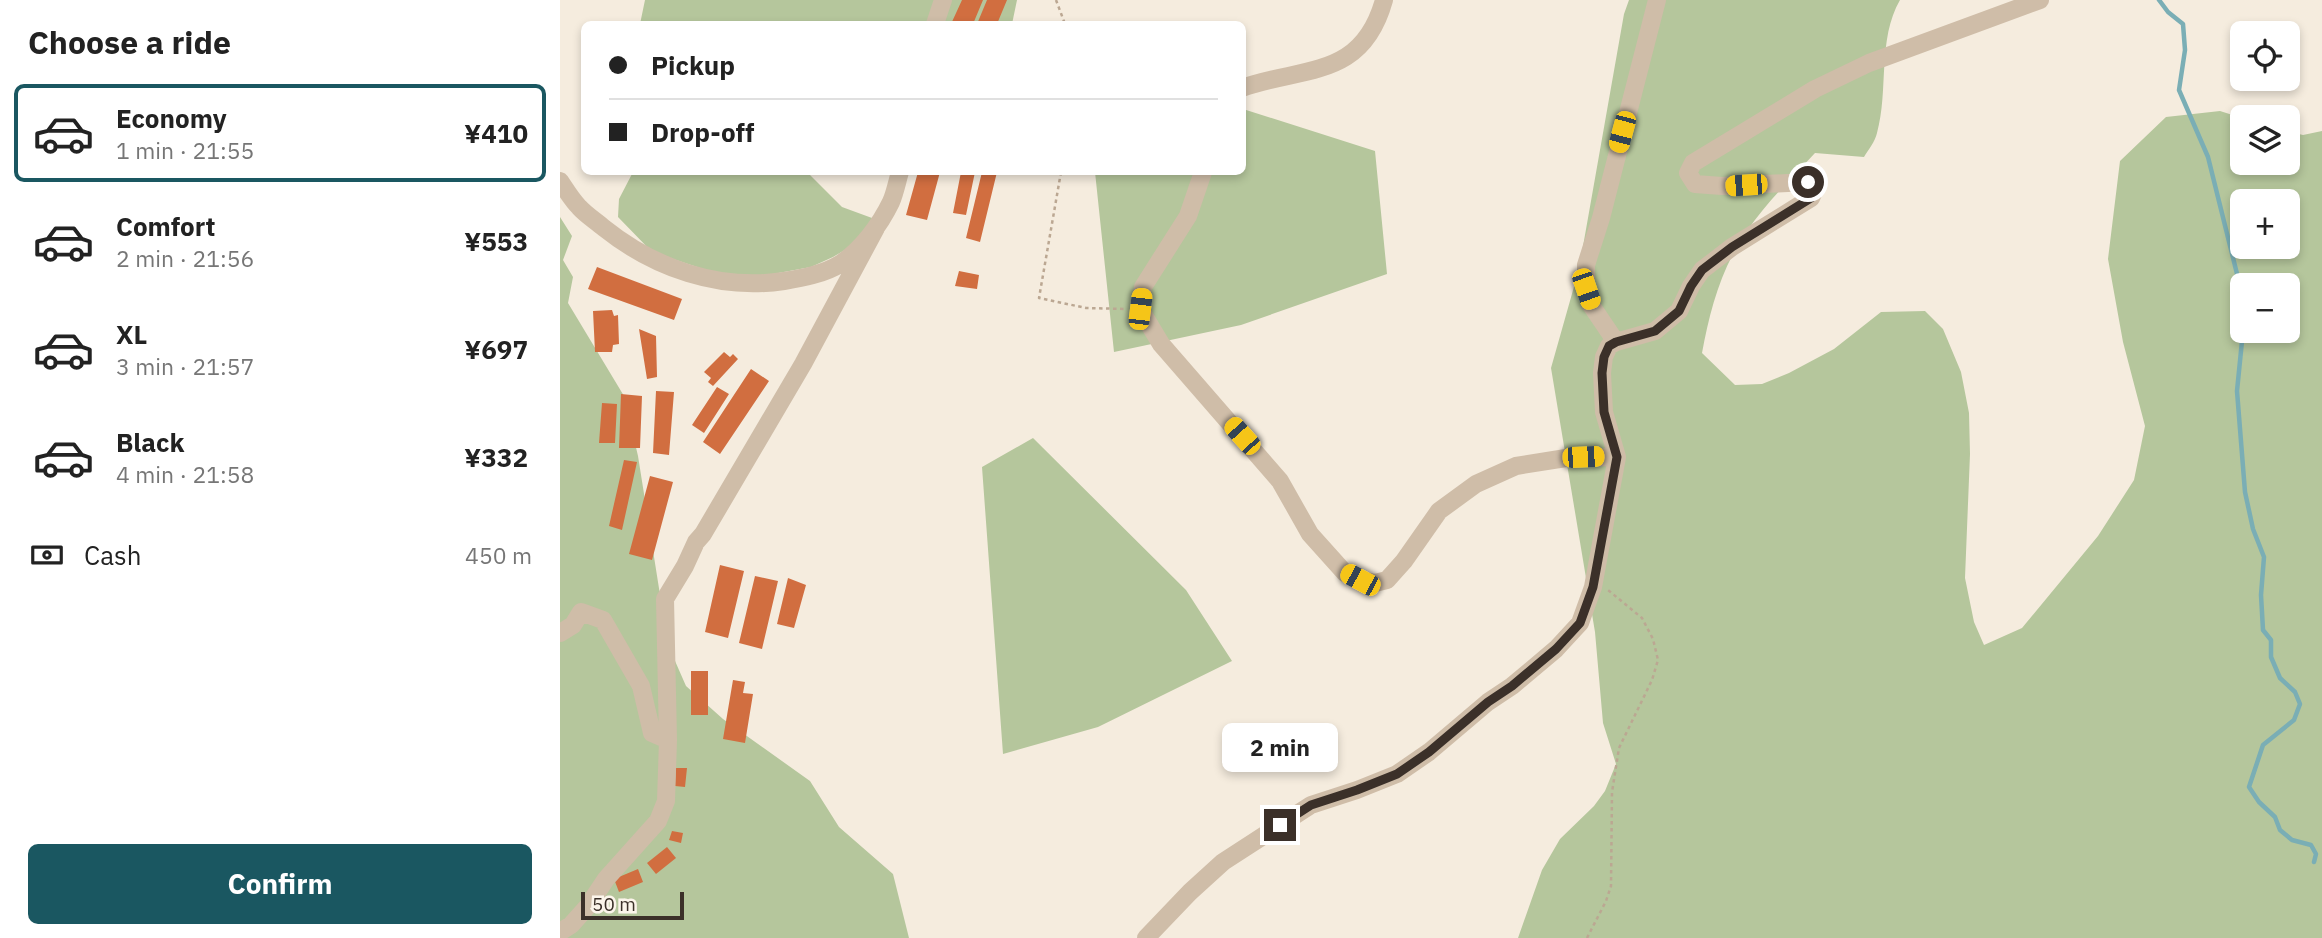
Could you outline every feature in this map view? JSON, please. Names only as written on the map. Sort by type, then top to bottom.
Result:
[{"type":"street","points":[[936,21],[943,0]]},
{"type":"street","points":[[1246,87],[1268,79],[1303,75],[1346,58],[1373,29],[1384,0]]},
{"type":"street","points":[[1616,342],[1591,305],[1586,289],[1586,265],[1601,218],[1657,0]]},
{"type":"street","points":[[1146,938],[1189,892],[1223,862],[1311,805],[1397,774],[1512,686],[1556,649],[1580,623],[1594,579],[1617,457],[1604,412],[1602,373],[1609,346],[1655,331],[1679,311],[1702,270],[1732,247],[1811,198],[1815,189],[1808,182],[1722,186],[1695,184],[1688,173],[1693,163],[1815,89],[1858,68],[2040,0]]},
{"type":"street","points":[[560,932],[571,925],[588,906],[606,879],[658,821],[666,801],[668,740],[664,599],[803,364],[891,202],[899,175]]},
{"type":"street","points":[[1202,175],[1188,216],[1143,287],[1140,309],[1161,344],[1280,481],[1310,534],[1345,573],[1375,583],[1387,580],[1404,561],[1439,511],[1476,484],[1517,466],[1566,458],[1617,457]]},
{"type":"street","points":[[560,181],[579,208],[652,260],[703,278],[737,284],[766,284],[817,273],[840,264],[862,245],[876,228]]},
{"type":"street","points":[[560,633],[573,625],[581,612],[603,620],[641,686],[652,733],[668,740]]},
{"type":"path","points":[[1056,0],[1064,21]]},
{"type":"path","points":[[1060,175],[1040,298],[1086,308],[1140,309]]},
{"type":"path","points":[[1587,938],[1611,886],[1612,792],[1619,748],[1652,680],[1658,660],[1653,639],[1642,618],[1594,579]]},
{"type":"green space","points":[[645,0],[1017,0],[1013,21],[641,21]]},
{"type":"green space","points":[[1629,0],[1900,0],[1888,32],[1880,117],[1873,143],[1864,157],[1815,153],[1762,211],[1738,245],[1723,275],[1702,353],[1735,385],[1762,384],[1834,349],[1881,312],[1925,311],[1943,329],[1961,372],[1969,413],[1965,578],[1974,622],[1984,645],[2022,628],[2098,536],[2134,480],[2145,426],[2123,342],[2108,259],[2120,161],[2166,117],[2220,111],[2230,114],[2230,175],[2300,175],[2300,134],[2322,131],[2322,938],[1518,938],[1542,870],[1560,839],[1594,806],[1605,791],[1616,764],[1603,723],[1595,632],[1551,368],[1579,269],[1624,14]]},
{"type":"green space","points":[[1246,110],[1375,151],[1387,274],[1241,325],[1114,352],[1095,175],[1246,175]]},
{"type":"green space","points":[[631,175],[810,175],[842,207],[872,218],[869,226],[850,247],[811,267],[762,276],[715,273],[652,252],[618,217],[619,199]]},
{"type":"green space","points":[[560,217],[572,236],[563,260],[573,277],[568,303],[624,396],[638,456],[668,645],[686,686],[723,719],[810,781],[839,827],[893,874],[909,938],[560,938]]},
{"type":"green space","points":[[1033,438],[1186,590],[1232,661],[1098,727],[1003,754],[982,467]]},
{"type":"building","points":[[962,0],[983,0],[974,21],[952,21]]},
{"type":"building","points":[[987,0],[1007,0],[998,21],[978,21]]},
{"type":"building","points":[[917,175],[939,175],[927,220],[906,215]]},
{"type":"building","points":[[960,175],[974,175],[966,215],[953,213]]},
{"type":"building","points":[[981,175],[996,175],[980,242],[966,238]]},
{"type":"building","points":[[597,267],[682,299],[674,320],[588,289]]},
{"type":"building","points":[[959,271],[979,275],[977,289],[955,286]]},
{"type":"building","points":[[612,310],[614,316],[618,315],[619,344],[613,345],[612,352],[595,352],[593,311]]},
{"type":"building","points":[[639,329],[656,336],[657,377],[647,379]]},
{"type":"building","points":[[724,352],[730,357],[733,354],[738,359],[713,386],[708,382],[711,378],[704,372]]},
{"type":"building","points":[[751,369],[769,381],[720,454],[703,442]]},
{"type":"building","points":[[717,387],[729,394],[704,433],[692,425]]},
{"type":"building","points":[[656,391],[674,392],[669,455],[653,453]]},
{"type":"building","points":[[621,394],[642,396],[640,448],[619,448]]},
{"type":"building","points":[[602,403],[617,404],[615,443],[599,443]]},
{"type":"building","points":[[624,460],[637,462],[622,530],[609,526]]},
{"type":"building","points":[[650,476],[673,482],[652,560],[629,554]]},
{"type":"building","points":[[720,565],[744,571],[728,638],[705,632]]},
{"type":"building","points":[[755,576],[778,581],[762,649],[739,643]]},
{"type":"building","points":[[788,578],[806,585],[794,628],[777,624]]},
{"type":"building","points":[[691,671],[708,671],[708,715],[691,715]]},
{"type":"building","points":[[733,680],[745,682],[743,693],[753,694],[745,743],[723,739]]},
{"type":"building","points":[[676,768],[687,768],[685,787],[675,786]]},
{"type":"building","points":[[672,831],[683,833],[681,843],[669,840]]},
{"type":"building","points":[[667,847],[676,858],[656,874],[647,863]]},
{"type":"building","points":[[638,869],[643,882],[619,892],[614,879]]},
{"type":"waterway","points":[[2159,0],[2168,12],[2183,24],[2185,50],[2179,90],[2208,157],[2237,273]]},
{"type":"waterway","points":[[2242,343],[2237,391],[2245,492],[2253,529],[2264,557],[2261,595],[2263,630],[2271,640],[2271,657],[2280,678],[2295,692],[2300,704],[2294,720],[2263,745],[2249,787],[2259,802],[2275,817],[2280,830],[2292,840],[2311,845],[2316,854],[2314,862]]},
{"type":"route","points":[[1280,825],[1311,805],[1397,774],[1512,686],[1556,649],[1580,623],[1593,587],[1617,457],[1604,412],[1602,373],[1609,346],[1655,331],[1679,311],[1702,270],[1732,247],[1811,198],[1815,189],[1808,182]]}]
